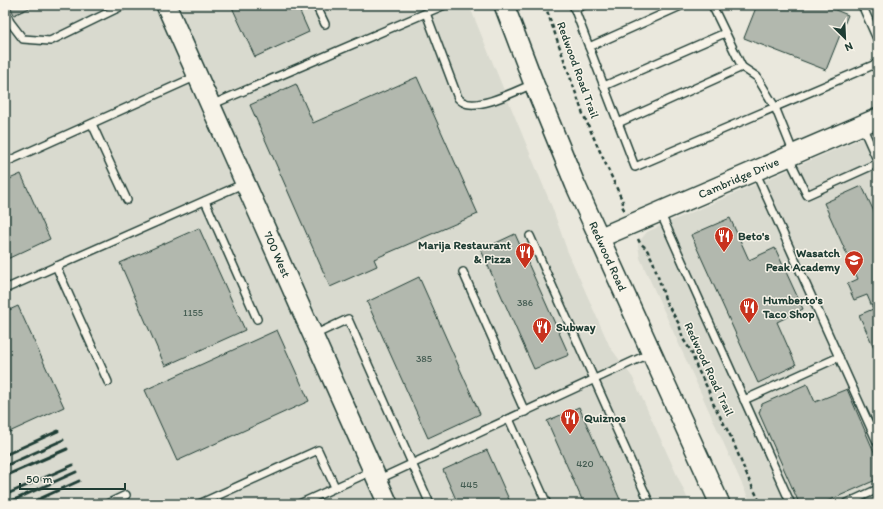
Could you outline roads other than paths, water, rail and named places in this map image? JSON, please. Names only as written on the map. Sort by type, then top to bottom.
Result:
[{"type":"street","name":"700 West","points":[[166,5],[388,504]]},
{"type":"street","name":"Redwood Road","points":[[504,5],[534,84],[575,184],[720,504]]},
{"type":"street","name":"Cambridge Drive","points":[[599,238],[870,122]]},
{"type":"lane","points":[[5,10],[10,22],[24,38],[50,41],[124,5]]},
{"type":"lane","points":[[316,5],[325,24]]},
{"type":"lane","points":[[211,105],[445,5]]},
{"type":"lane","points":[[584,5],[574,7],[635,167],[878,63]]},
{"type":"lane","points":[[589,47],[683,5]]},
{"type":"lane","points":[[712,5],[742,67],[757,77],[775,108],[807,195],[878,162],[870,122]]},
{"type":"lane","points":[[862,5],[878,41]]},
{"type":"lane","points":[[426,13],[458,98],[462,102],[478,104],[494,100],[534,84]]},
{"type":"lane","points":[[604,86],[725,33]]},
{"type":"lane","points":[[618,123],[742,67]]},
{"type":"lane","points":[[6,162],[198,76]]},
{"type":"lane","points":[[92,124],[127,200]]},
{"type":"lane","points":[[755,171],[878,444]]},
{"type":"lane","points":[[5,288],[245,183]]},
{"type":"lane","points":[[205,201],[257,319]]},
{"type":"lane","points":[[660,212],[791,504]]},
{"type":"lane","points":[[530,236],[650,504]]},
{"type":"lane","points":[[56,266],[108,382]]},
{"type":"lane","points":[[462,272],[524,412]]},
{"type":"lane","points":[[313,336],[348,319],[430,504]]},
{"type":"lane","points":[[299,504],[335,487],[412,464],[651,353]]},
{"type":"lane","points":[[744,400],[839,357]]},
{"type":"lane","points":[[509,419],[547,504]]},
{"type":"lane","points":[[199,504],[318,450],[335,487]]},
{"type":"lane","points":[[845,504],[878,489]]},
{"type":"lane","points":[[107,504],[126,495]]},
{"type":"railway","points":[[5,455],[58,431]]},
{"type":"railway","points":[[5,466],[63,440]]},
{"type":"railway","points":[[5,476],[67,449]]},
{"type":"railway","points":[[5,495],[73,465]]},
{"type":"railway","points":[[5,504],[76,472]]},
{"type":"railway","points":[[28,504],[79,481]]},
{"type":"place","name":"Beto's","points":[[724,253]]},
{"type":"place","name":"Marija Restaurant & Pizza","points":[[525,269]]},
{"type":"place","name":"Wasatch Peak Academy","points":[[854,277]]},
{"type":"place","name":"Humberto's Taco Shop","points":[[749,324]]},
{"type":"place","name":"Subway","points":[[542,344]]},
{"type":"place","name":"Quiznos","points":[[570,435]]}]
